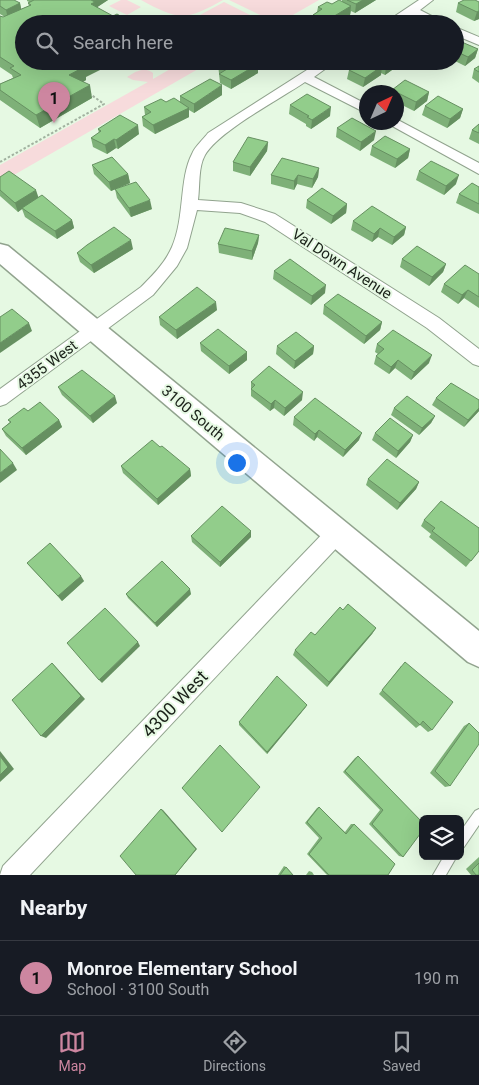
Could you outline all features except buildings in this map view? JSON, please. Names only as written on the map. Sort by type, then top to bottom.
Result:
[{"type":"main road","name":"3100 South","points":[[0,252],[479,651]]},
{"type":"street","points":[[403,15],[427,0]]},
{"type":"street","points":[[411,10],[422,15]]},
{"type":"street","points":[[464,34],[479,41]]},
{"type":"street","name":"4355 West","points":[[0,400],[146,291],[172,264],[183,240],[194,163],[205,144],[222,130],[316,70]]},
{"type":"street","points":[[305,77],[359,105]]},
{"type":"street","points":[[404,128],[479,169]]},
{"type":"street","name":"Val Down Avenue","points":[[189,205],[241,208],[270,218],[434,323],[479,359]]},
{"type":"street","name":"4300 West","points":[[12,875],[337,533]]},
{"type":"lane","points":[[464,837],[479,815]]},
{"type":"lane","points":[[439,875],[448,860]]},
{"type":"path","points":[[0,162],[104,104],[83,90]]},
{"type":"shaded area","points":[[121,0],[127,0],[141,7],[127,15],[109,6]]},
{"type":"shaded area","points":[[141,0],[223,0],[191,15],[174,15]]},
{"type":"shaded area","points":[[229,0],[319,0],[293,15],[260,15]]},
{"type":"shaded area","points":[[224,2],[250,15],[200,15]]},
{"type":"shaded area","points":[[140,70],[146,70],[153,73],[153,79],[168,70],[196,70],[0,183],[0,165],[148,82],[133,80],[127,77]]},
{"type":"place","name":"Monroe Elementary School","points":[[54,123]]}]
